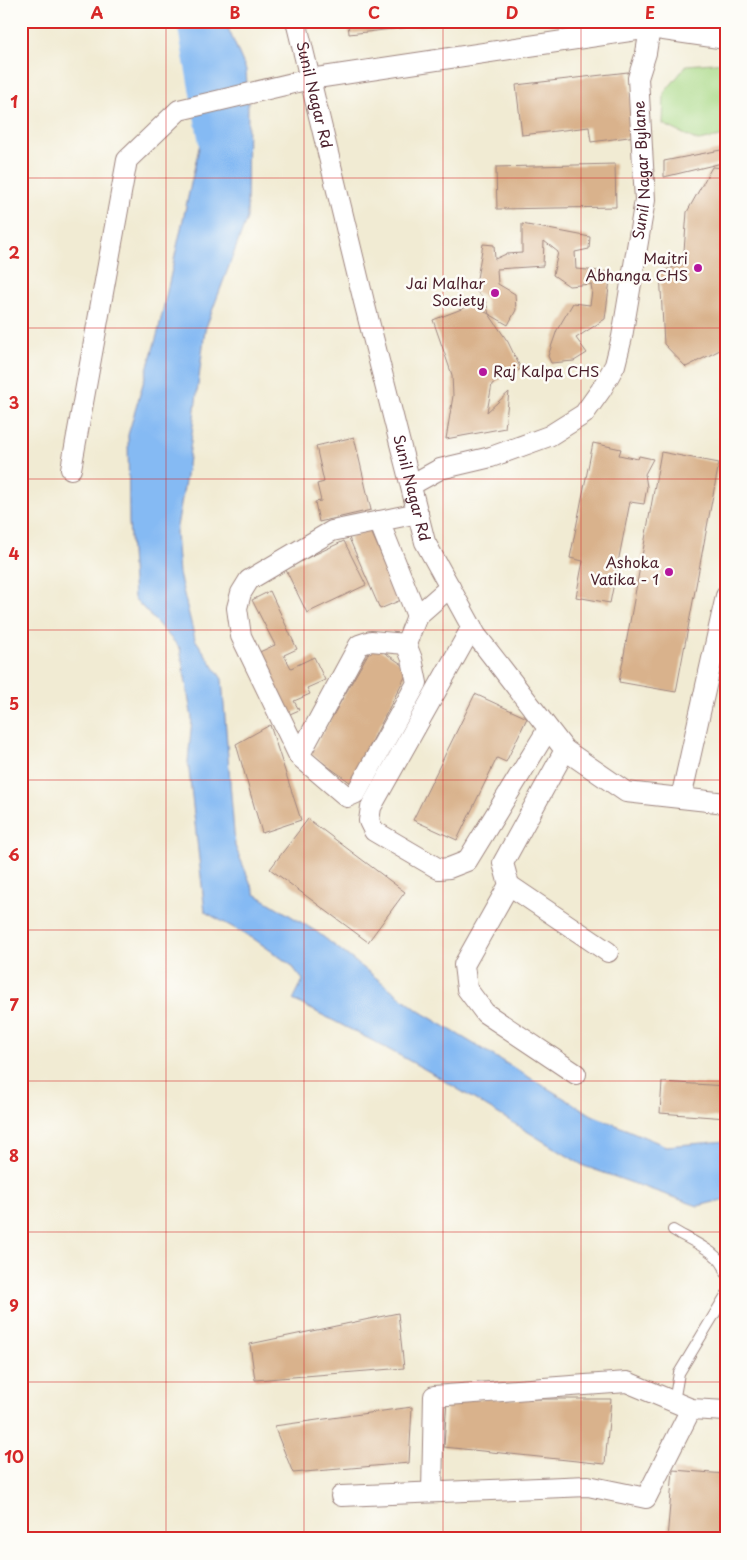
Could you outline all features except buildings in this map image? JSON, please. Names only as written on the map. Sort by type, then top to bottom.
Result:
[{"type":"street","name":"Sunil Nagar Rd","points":[[296,21],[426,542],[476,635],[565,750],[626,792],[726,803]]},
{"type":"street","points":[[71,469],[127,160],[179,110],[310,79],[649,25],[726,39]]},
{"type":"street","name":"Sunil Nagar Bylane","points":[[411,485],[440,469],[491,457],[549,436],[584,414],[601,390],[615,365],[622,337],[645,200],[638,78],[646,53],[649,25]]},
{"type":"street","points":[[418,512],[332,531],[249,580],[241,593],[237,608],[241,636],[299,756],[347,797],[356,794],[417,683],[412,659],[406,644],[417,616],[450,587]]},
{"type":"street","points":[[379,521],[417,616]]},
{"type":"street","points":[[681,798],[726,596]]},
{"type":"street","points":[[472,626],[371,807],[369,821],[374,831],[439,869],[450,868],[468,861],[548,729]]},
{"type":"street","points":[[299,756],[359,645],[371,641],[406,644]]},
{"type":"street","points":[[565,750],[503,863],[509,885],[608,952]]},
{"type":"street","points":[[509,885],[464,965],[467,990],[485,1013],[576,1074]]},
{"type":"street","points":[[432,1492],[434,1396],[627,1382],[682,1405],[726,1411]]},
{"type":"street","points":[[341,1496],[588,1486],[646,1498],[682,1405]]},
{"type":"lane","points":[[673,1230],[715,1255],[725,1268],[726,1273]]},
{"type":"lane","points":[[682,1405],[679,1373],[726,1295]]},
{"type":"green space","points":[[726,62],[726,136],[698,141],[663,124],[664,93],[687,65]]},
{"type":"water","points":[[191,21],[225,21],[246,70],[248,101],[247,218],[205,330],[188,465],[176,532],[179,574],[195,639],[222,679],[235,846],[255,894],[317,932],[419,1011],[592,1115],[666,1146],[726,1141],[726,1199],[698,1206],[584,1166],[428,1071],[293,1000],[303,980],[291,965],[254,939],[205,912],[188,762],[192,719],[180,648],[134,598],[129,522],[128,435],[158,332],[214,80]]},
{"type":"waterway","points":[[200,21],[224,152]]},
{"type":"place","name":"Maitri Abhanga CHS","points":[[698,268]]},
{"type":"place","name":"Jai Malhar Society","points":[[495,293]]},
{"type":"place","name":"Raj Kalpa CHS","points":[[483,372]]},
{"type":"place","name":"Ashoka Vatika - 1","points":[[669,572]]}]
